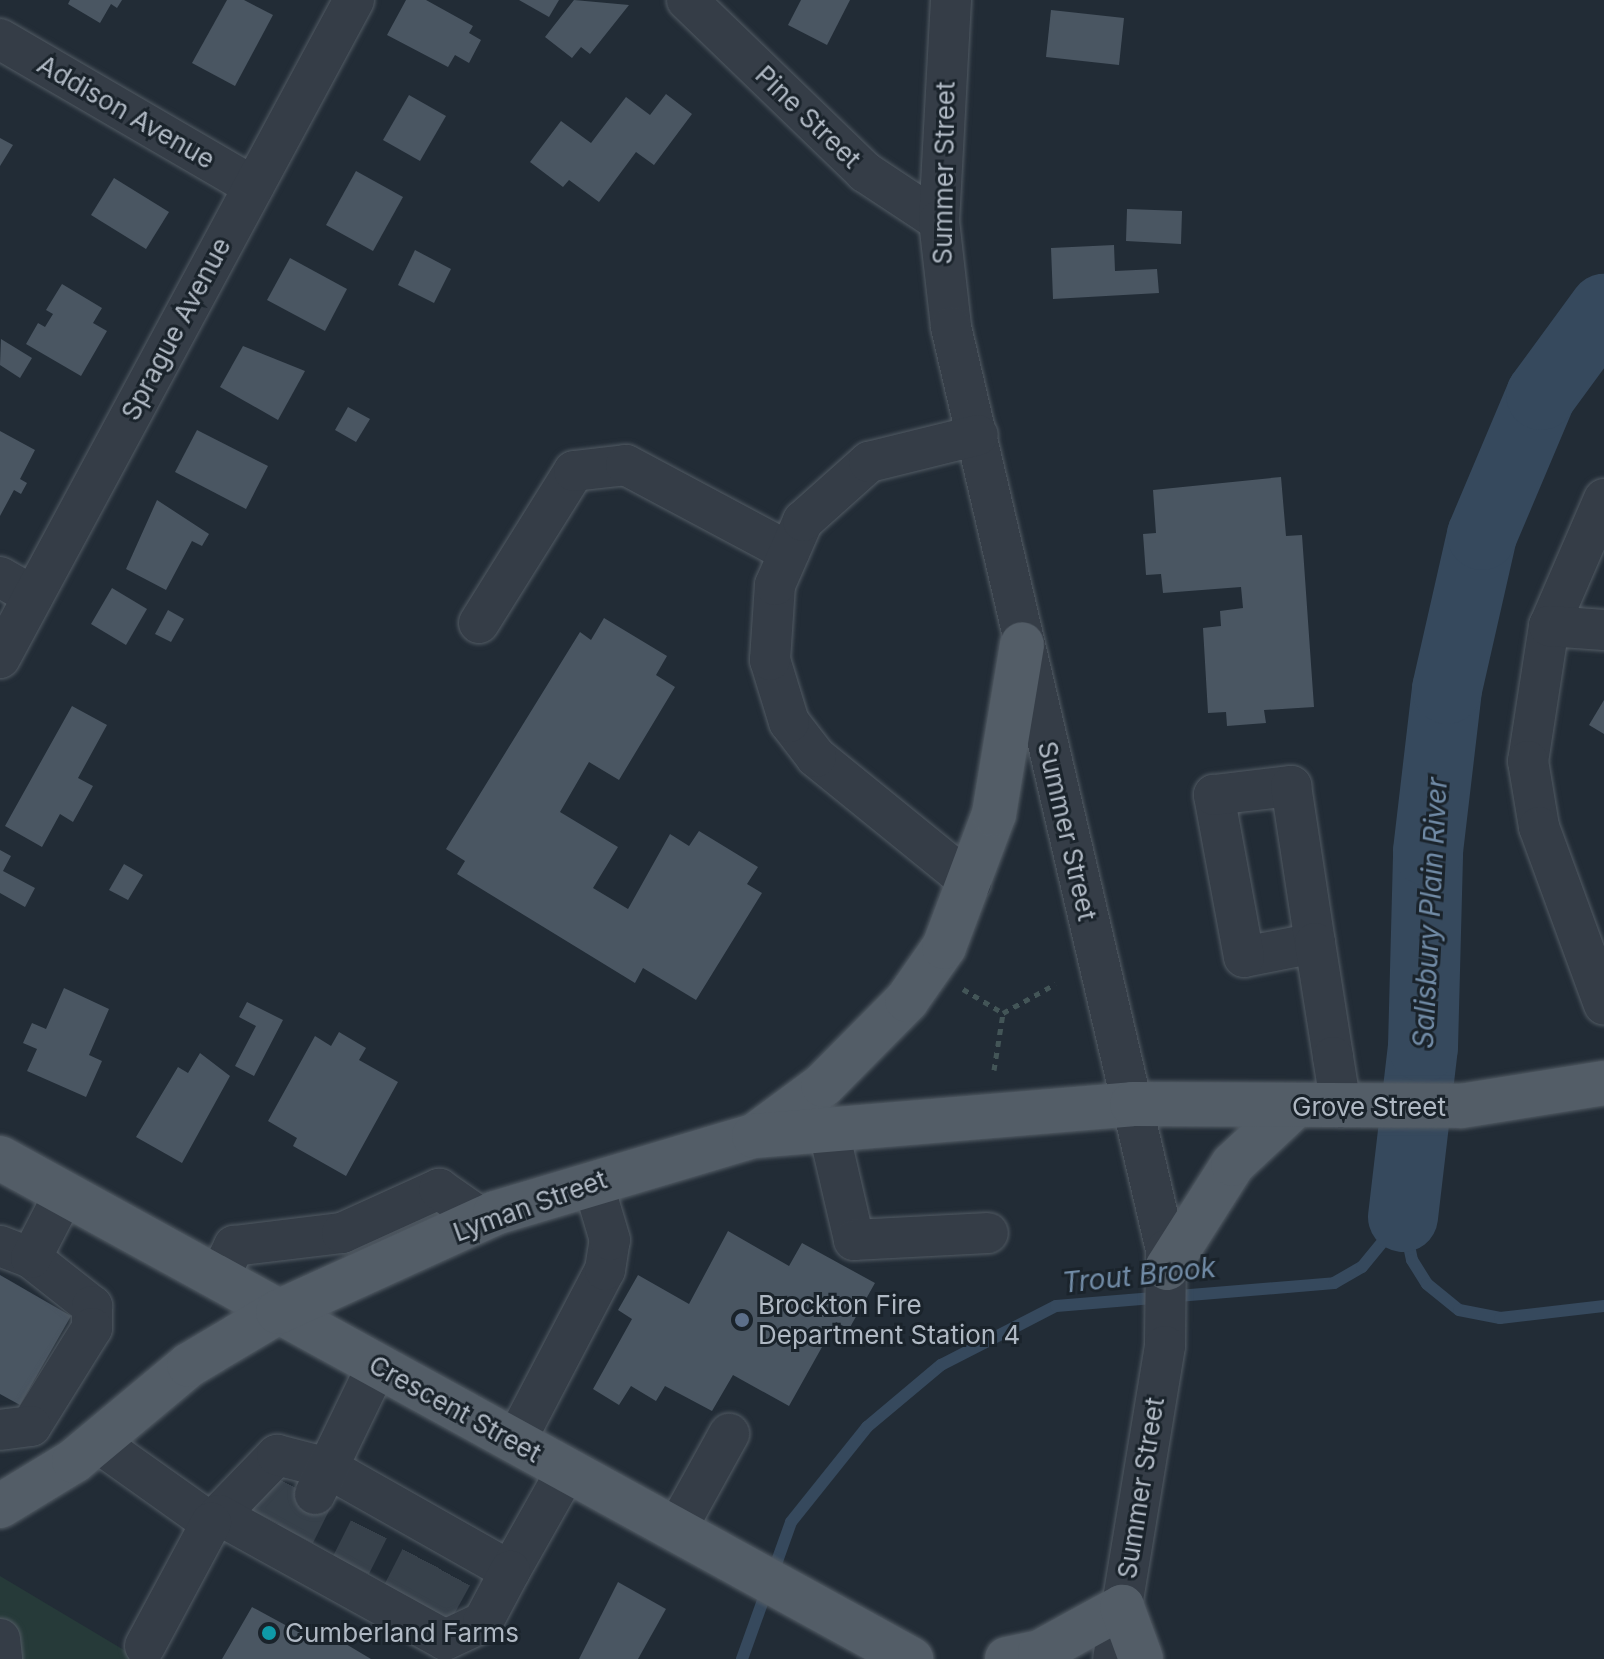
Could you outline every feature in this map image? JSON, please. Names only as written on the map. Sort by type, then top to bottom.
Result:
[{"type":"main road","points":[[754,1136],[823,1085],[907,1000],[944,947],[971,883],[994,814],[1022,644]]},
{"type":"main road","name":"Grove Street","points":[[1132,1104],[1461,1106],[1604,1083]]},
{"type":"main road","name":"Lyman Street","points":[[0,1506],[80,1454],[189,1365],[278,1312],[482,1219],[754,1136],[1132,1104]]},
{"type":"main road","points":[[1167,1268],[1233,1164],[1294,1107]]},
{"type":"main road","name":"Crescent Street","points":[[0,1158],[911,1659]]},
{"type":"main road","points":[[1007,1659],[1040,1652],[1122,1607],[1141,1659]]},
{"type":"street","name":"Sprague Avenue","points":[[0,658],[16,587],[253,186],[354,0]]},
{"type":"street","name":"Pine Street","points":[[687,0],[865,172],[939,221]]},
{"type":"street","name":"Summer Street","points":[[951,0],[939,221],[951,327],[978,435],[1022,644],[1132,1104],[1151,1171],[1167,1268],[1165,1346],[1113,1659]]},
{"type":"street","name":"Addison Avenue","points":[[0,39],[253,186]]},
{"type":"street","points":[[971,883],[834,775],[789,722],[770,660],[775,585],[803,521],[869,462],[978,435]]},
{"type":"street","points":[[479,623],[574,471],[626,465],[789,552]]},
{"type":"street","points":[[1604,499],[1549,626],[1531,717],[1532,793],[1554,876],[1604,1005]]},
{"type":"street","points":[[1549,626],[1604,630]]},
{"type":"street","points":[[1315,943],[1352,1107]]},
{"type":"street","points":[[828,1128],[854,1240],[988,1233]]},
{"type":"street","points":[[515,1442],[605,1270],[610,1240],[593,1183]]},
{"type":"street","points":[[218,1279],[234,1246],[342,1233],[439,1189],[482,1219]]},
{"type":"street","points":[[64,1194],[15,1252],[92,1306],[92,1328],[15,1428],[80,1454],[215,1519],[274,1534],[429,1623],[483,1622],[567,1470]]},
{"type":"street","points":[[305,1475],[377,1366]]},
{"type":"street","points":[[676,1530],[729,1434]]},
{"type":"street","points":[[145,1646],[215,1519],[277,1455],[305,1475],[445,1550],[510,1571]]},
{"type":"street","points":[[0,1639],[2,1659]]},
{"type":"path","points":[[954,983],[1003,1013]]},
{"type":"path","points":[[1003,1013],[1055,984]]},
{"type":"path","points":[[994,1070],[1003,1013]]},
{"type":"green space","points":[[0,1576],[139,1659],[0,1659]]},
{"type":"building","points":[[70,0],[122,0],[117,8],[111,4],[100,23],[68,4]]},
{"type":"building","points":[[227,0],[244,0],[273,15],[235,86],[192,63]]},
{"type":"building","points":[[406,0],[426,0],[473,26],[469,33],[481,40],[469,63],[455,55],[448,67],[387,35]]},
{"type":"building","points":[[519,0],[559,0],[549,17]]},
{"type":"building","points":[[574,0],[629,5],[590,54],[581,47],[572,58],[545,37]]},
{"type":"building","points":[[801,0],[850,0],[827,45],[788,25]]},
{"type":"building","points":[[1051,10],[1124,18],[1119,65],[1046,57]]},
{"type":"building","points":[[666,94],[692,114],[654,165],[636,152],[599,202],[569,180],[563,187],[530,162],[561,121],[591,143],[626,97],[650,115]]},
{"type":"building","points":[[409,95],[446,116],[420,161],[383,140]]},
{"type":"building","points":[[0,138],[13,145],[0,166]]},
{"type":"building","points":[[356,171],[403,197],[373,251],[326,225]]},
{"type":"building","points":[[114,178],[169,212],[146,249],[91,215]]},
{"type":"building","points":[[1127,209],[1182,211],[1181,244],[1126,241]]},
{"type":"building","points":[[1114,245],[1115,271],[1157,269],[1159,293],[1053,299],[1051,248]]},
{"type":"building","points":[[415,250],[451,269],[434,303],[398,285]]},
{"type":"building","points":[[290,258],[347,289],[325,331],[267,300]]},
{"type":"building","points":[[62,284],[102,308],[93,323],[107,331],[81,376],[26,344],[38,323],[45,327],[53,314],[46,310]]},
{"type":"building","points":[[1,339],[32,358],[20,378],[0,365]]},
{"type":"building","points":[[243,346],[305,371],[278,420],[220,387]]},
{"type":"building","points":[[348,407],[370,419],[356,442],[335,430]]},
{"type":"building","points":[[197,430],[268,466],[246,509],[175,472]]},
{"type":"building","points":[[0,431],[35,450],[20,479],[27,483],[21,494],[14,490],[0,516]]},
{"type":"building","points":[[1281,477],[1286,536],[1302,535],[1314,707],[1264,710],[1266,723],[1227,726],[1226,712],[1208,713],[1203,628],[1221,626],[1220,611],[1243,608],[1241,587],[1163,593],[1161,574],[1146,575],[1143,534],[1156,533],[1153,490]]},
{"type":"building","points":[[157,500],[209,534],[202,546],[192,541],[166,590],[126,569]]},
{"type":"building","points":[[112,588],[147,609],[126,645],[91,624]]},
{"type":"building","points":[[168,610],[184,619],[171,642],[155,634]]},
{"type":"building","points":[[604,618],[667,656],[656,675],[675,687],[619,780],[589,762],[560,812],[618,847],[593,888],[628,909],[670,834],[689,846],[699,831],[758,867],[747,884],[762,893],[696,1000],[643,968],[635,983],[457,874],[465,861],[446,849],[580,632],[591,640]]},
{"type":"building","points":[[1604,700],[1604,734],[1589,725]]},
{"type":"building","points":[[72,706],[107,725],[78,778],[93,786],[73,822],[60,814],[42,847],[5,826]]},
{"type":"building","points":[[0,850],[11,856],[3,871],[35,888],[25,907],[0,893]]},
{"type":"building","points":[[124,864],[143,875],[128,900],[109,890]]},
{"type":"building","points":[[64,988],[109,1009],[89,1055],[102,1061],[86,1097],[27,1071],[37,1049],[23,1043],[32,1023],[46,1029]]},
{"type":"building","points":[[247,1002],[283,1020],[254,1076],[235,1066],[256,1026],[239,1017]]},
{"type":"building","points":[[339,1032],[366,1048],[359,1060],[398,1082],[346,1176],[293,1146],[297,1138],[268,1121],[315,1036],[331,1046]]},
{"type":"building","points":[[200,1053],[230,1076],[182,1163],[136,1137],[178,1067],[188,1073]]},
{"type":"building","name":"Brockton Fire Department Station 4","points":[[728,1231],[789,1266],[802,1243],[875,1283],[849,1329],[836,1322],[789,1406],[733,1375],[712,1411],[665,1386],[656,1401],[631,1386],[619,1405],[593,1389],[632,1319],[618,1310],[638,1275],[689,1304]]},
{"type":"building","points":[[0,1275],[71,1316],[20,1405],[0,1394]]},
{"type":"building","points":[[618,1582],[666,1609],[638,1659],[579,1659]]},
{"type":"building","name":"Cumberland Farms","points":[[252,1607],[311,1639],[319,1628],[371,1659],[222,1659]]},
{"type":"waterway","name":"Salisbury Plain River","points":[[1403,1217],[1423,1047],[1428,851],[1447,689],[1482,535],[1541,395],[1604,309]]},
{"type":"waterway","points":[[1403,1217],[1412,1260],[1427,1284],[1459,1310],[1500,1318],[1604,1306]]},
{"type":"waterway","name":"Trout Brook","points":[[742,1659],[791,1522],[867,1427],[941,1365],[1056,1306],[1334,1283],[1362,1267],[1403,1217]]},
{"type":"tunnel","points":[[263,1516],[283,1477]]},
{"type":"tunnel","points":[[295,1534],[315,1494]]},
{"type":"tunnel","points":[[351,1565],[371,1525]]},
{"type":"tunnel","points":[[402,1594],[423,1553]]},
{"type":"tunnel","points":[[433,1611],[455,1571]]},
{"type":"place","name":"Brockton Fire Department Station 4","points":[[742,1320]]},
{"type":"place","name":"Cumberland Farms","points":[[269,1633]]}]
